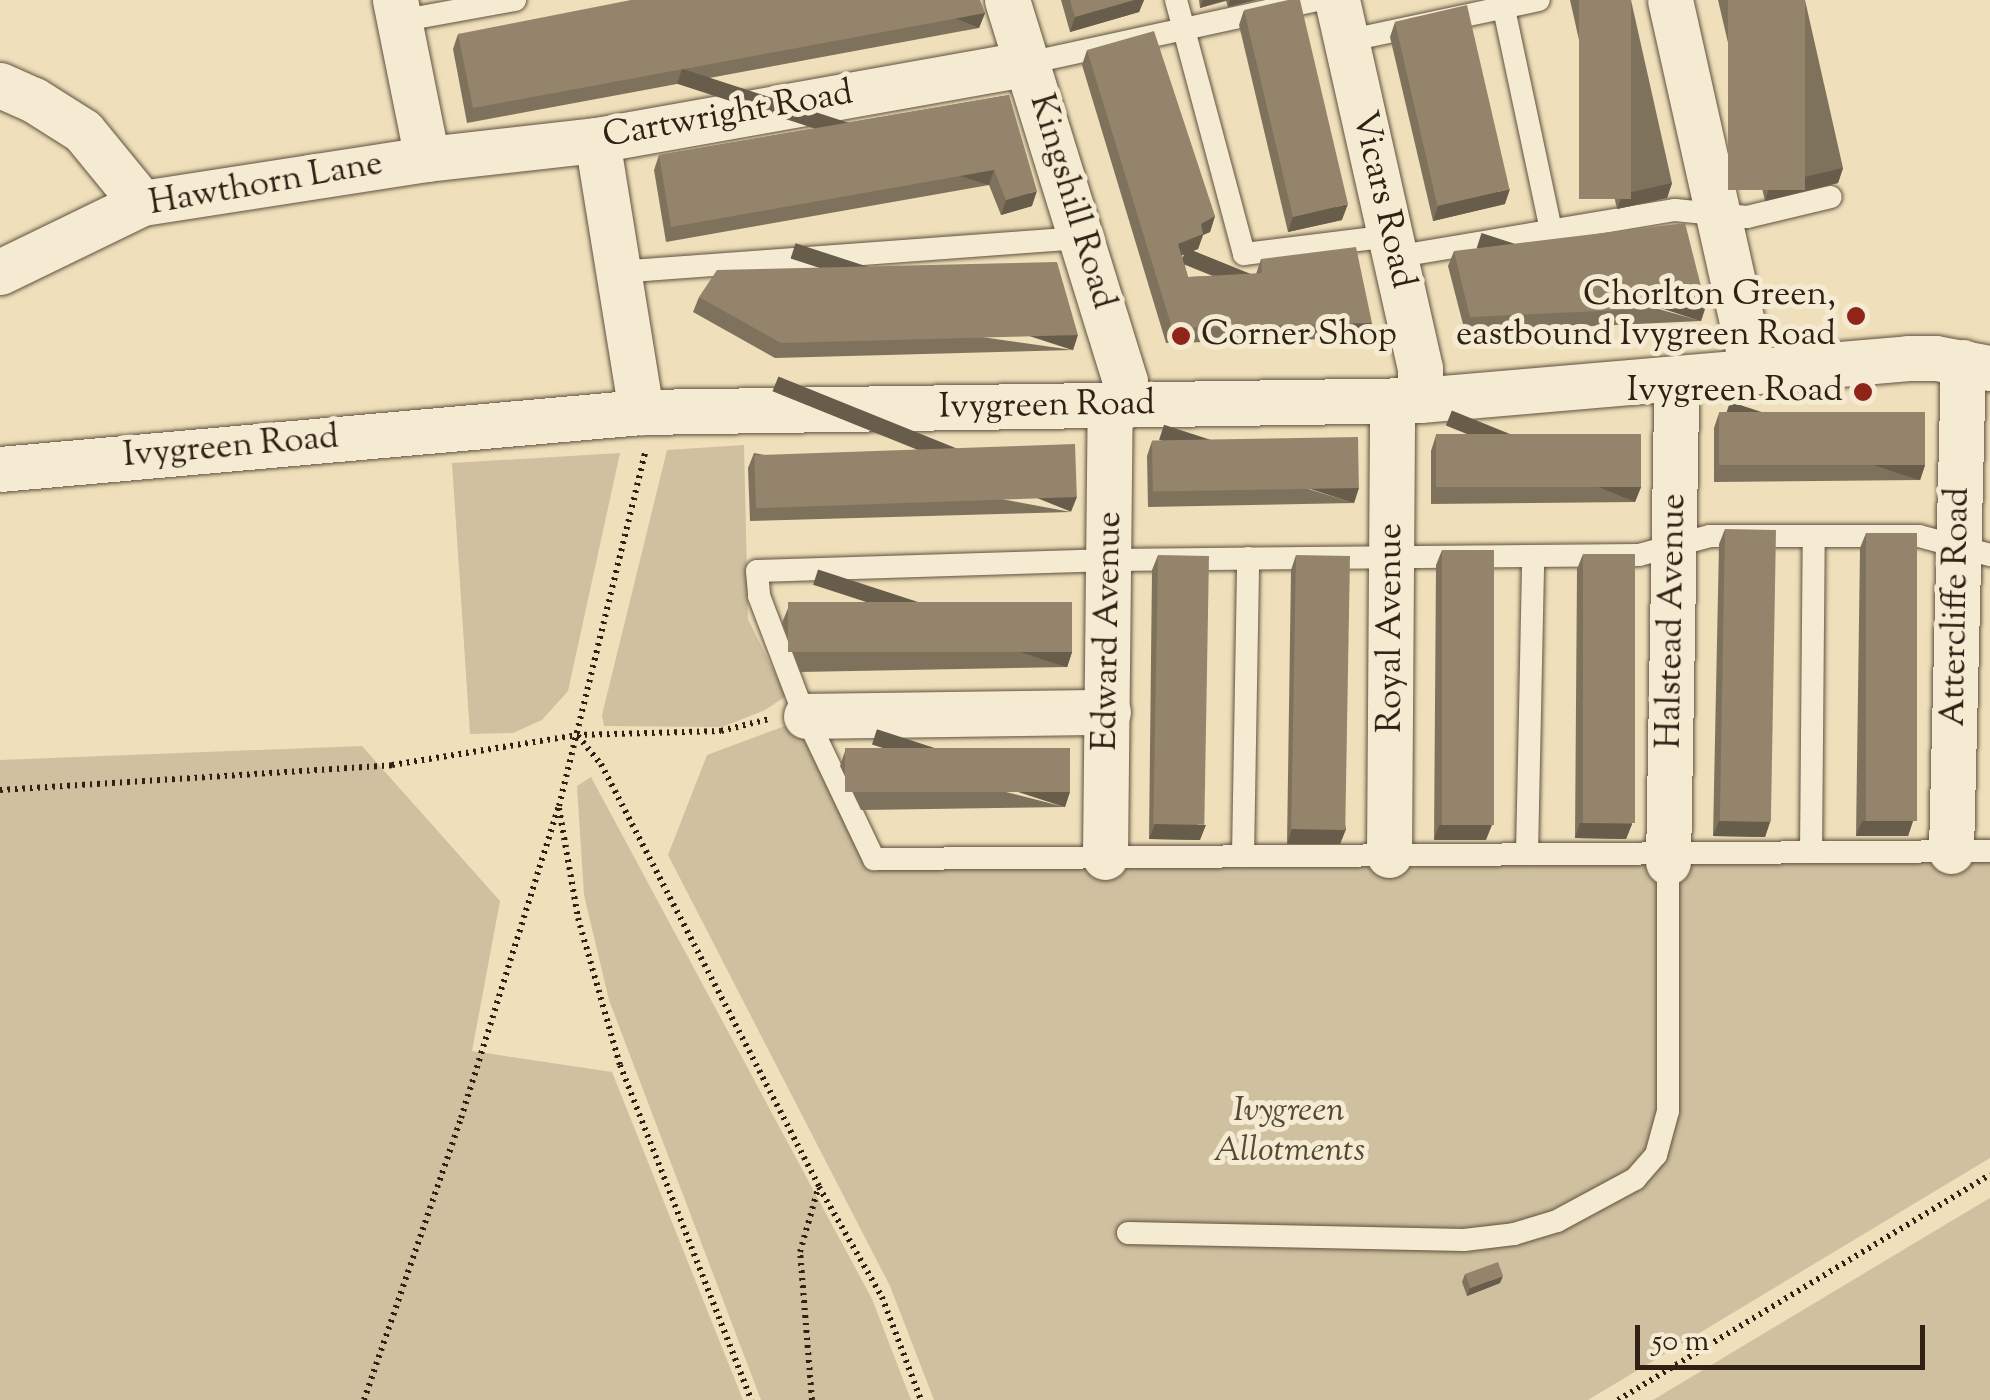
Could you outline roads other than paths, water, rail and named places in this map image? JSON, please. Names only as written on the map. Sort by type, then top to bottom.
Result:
[{"type":"street","name":"Kingshill Road","points":[[1008,0],[1124,381],[1118,406]]},
{"type":"street","points":[[1670,0],[1753,371]]},
{"type":"street","points":[[397,11],[427,159]]},
{"type":"street","name":"Vicars Road","points":[[1341,20],[1420,368],[1406,400]]},
{"type":"street","name":"Cartwright Road","points":[[427,159],[596,140],[1028,63]]},
{"type":"street","points":[[0,85],[34,100],[82,131],[142,203]]},
{"type":"street","points":[[596,140],[641,412]]},
{"type":"street","name":"Hawthorn Lane","points":[[0,272],[142,203],[427,159]]},
{"type":"street","name":"Ivygreen Road","points":[[0,469],[641,412],[1406,400],[1908,358],[1976,366]]},
{"type":"street","name":"Attercliffe Road","points":[[1970,851],[1976,366]]},
{"type":"street","name":"Halstead Avenue","points":[[1668,857],[1676,380]]},
{"type":"street","name":"Royal Avenue","points":[[1390,855],[1394,556],[1406,400]]},
{"type":"street","name":"Edward Avenue","points":[[1105,857],[1118,406]]},
{"type":"street","points":[[795,714],[1108,712]]},
{"type":"lane","points":[[397,11],[515,0]]},
{"type":"lane","points":[[1176,0],[1244,254],[1392,246],[1551,230],[1674,210],[1747,216],[1830,197]]},
{"type":"lane","points":[[1028,63],[1316,0]]},
{"type":"lane","points":[[1341,20],[1504,8],[1539,0]]},
{"type":"lane","points":[[1504,8],[1551,230]]},
{"type":"lane","points":[[618,272],[1083,238]]},
{"type":"lane","points":[[1970,851],[1668,857],[1527,854],[874,858],[795,714],[760,596],[757,571],[1111,560],[1639,555],[1710,536],[1919,536],[1974,551]]},
{"type":"lane","points":[[1811,852],[1814,536]]},
{"type":"lane","points":[[1527,854],[1533,556]]},
{"type":"lane","points":[[1243,856],[1248,558]]},
{"type":"lane","points":[[1128,1233],[1464,1240],[1514,1234],[1556,1221],[1635,1179],[1656,1155],[1668,1111],[1668,857]]},
{"type":"place","name":"Chorlton Green, eastbound Ivygreen Road","points":[[1856,316]]},
{"type":"place","name":"Corner Shop","points":[[1181,336]]},
{"type":"place","name":"Ivygreen Road","points":[[1863,392]]},
{"type":"park label","name":"Ivygreen Allotments","points":[[1289,1132]]}]
